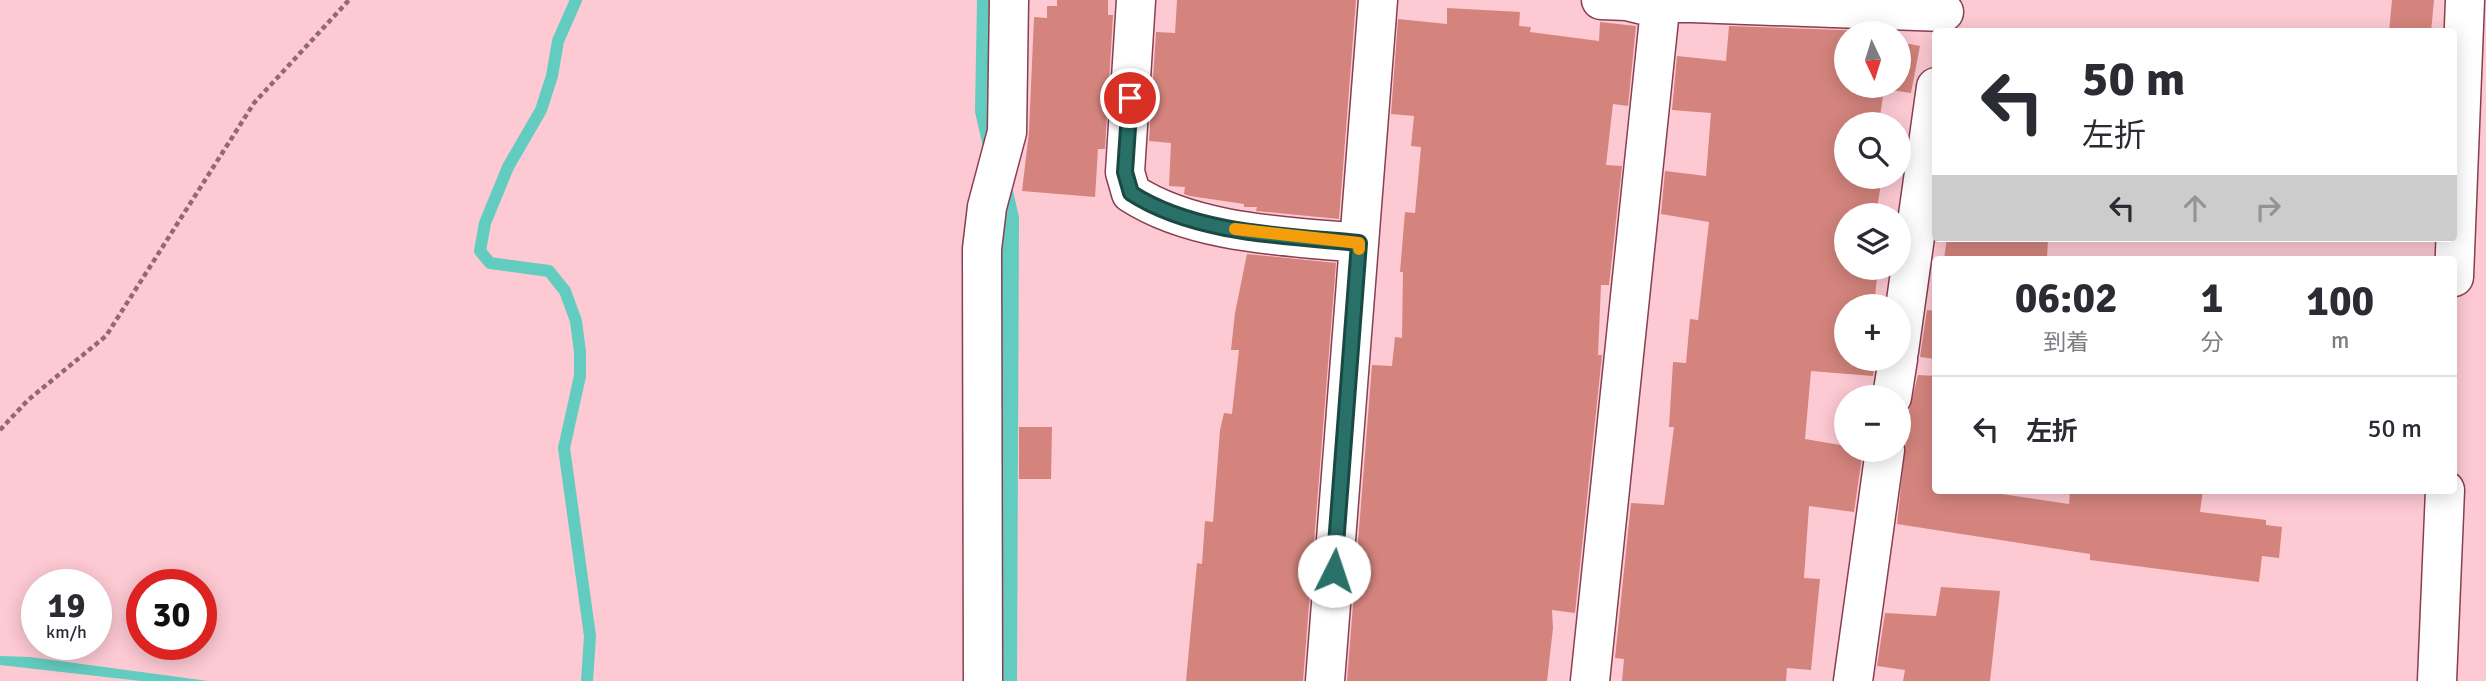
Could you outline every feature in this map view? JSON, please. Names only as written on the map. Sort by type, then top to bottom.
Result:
[{"type":"street","points":[[983,681],[982,249],[987,207],[1007,132],[1009,0]]},
{"type":"street","points":[[1136,0],[1125,172],[1131,193],[1154,208],[1247,232],[1359,243]]},
{"type":"street","points":[[1325,681],[1378,0]]},
{"type":"street","points":[[1601,0],[1628,1],[1660,9],[1673,4],[1692,3],[1944,14]]},
{"type":"street","points":[[2457,201],[2465,0]]},
{"type":"street","points":[[1590,681],[1660,9]]},
{"type":"street","points":[[1907,294],[1932,116]]},
{"type":"street","points":[[1853,681],[1883,462]]},
{"type":"street","points":[[2437,681],[2445,494]]},
{"type":"path","points":[[0,430],[28,400],[106,336],[254,103],[349,0]]},
{"type":"water","points":[[977,0],[996,0],[995,113],[1019,217],[1017,681],[998,681],[999,217],[975,112]]},
{"type":"water","points":[[0,656],[21,657],[21,660],[52,660],[208,681],[141,681],[0,665]]},
{"type":"building","points":[[1057,0],[1108,0],[1108,15],[1113,15],[1105,149],[1098,149],[1095,197],[1022,191],[1029,132],[1034,17],[1047,18],[1047,6],[1057,6]]},
{"type":"building","points":[[1177,0],[1356,0],[1339,219],[1256,211],[1257,207],[1244,207],[1244,204],[1190,196],[1184,194],[1185,187],[1169,186],[1171,143],[1149,141],[1156,32],[1175,33]]},
{"type":"building","points":[[2392,0],[2434,0],[2431,28],[2389,28]]},
{"type":"building","points":[[1447,8],[1520,12],[1519,26],[1531,27],[1530,32],[1599,41],[1600,22],[1636,26],[1628,106],[1613,104],[1606,165],[1622,166],[1609,285],[1601,285],[1598,355],[1602,355],[1575,613],[1552,610],[1553,628],[1547,681],[1347,681],[1372,365],[1392,366],[1395,337],[1402,338],[1403,272],[1400,272],[1405,212],[1415,213],[1421,147],[1411,146],[1414,116],[1391,114],[1398,19],[1447,24]]},
{"type":"building","points":[[1729,26],[1834,30],[1834,98],[1883,98],[1881,112],[1834,112],[1834,189],[1880,189],[1878,203],[1834,203],[1834,280],[1877,280],[1875,294],[1834,294],[1834,371],[1874,371],[1873,376],[1811,371],[1805,439],[1834,444],[1834,462],[1861,462],[1854,512],[1809,506],[1804,578],[1820,579],[1811,670],[1787,668],[1786,681],[1622,681],[1624,659],[1615,658],[1631,503],[1664,505],[1674,427],[1669,427],[1673,362],[1686,363],[1690,319],[1698,320],[1709,222],[1661,214],[1665,171],[1706,176],[1711,113],[1672,110],[1677,56],[1726,61]]},
{"type":"building","points":[[1911,44],[1920,46],[1911,93]]},
{"type":"building","points":[[1946,242],[2048,242],[2047,256],[1944,256]]},
{"type":"building","points":[[1247,254],[1336,263],[1303,681],[1186,681],[1197,563],[1202,564],[1205,521],[1213,522],[1220,430],[1224,413],[1232,414],[1239,350],[1231,350],[1235,313]]},
{"type":"building","points":[[1927,310],[1932,311],[1932,358],[1920,357]]},
{"type":"building","points":[[1918,375],[1932,376],[1932,494],[2001,494],[2069,504],[2070,494],[2202,494],[2200,512],[2266,520],[2266,525],[2282,527],[2279,558],[2262,556],[2259,582],[2090,560],[2090,554],[1897,524],[1904,462],[1911,462],[1911,403]]},
{"type":"building","points":[[1019,427],[1052,427],[1051,479],[1019,479]]},
{"type":"building","points":[[1941,587],[2000,591],[1990,681],[1903,681],[1905,670],[1877,666],[1885,613],[1936,616]]},
{"type":"waterway","points":[[576,0],[558,41],[552,76],[541,110],[508,167],[485,223],[480,251],[490,263],[549,271],[565,291],[576,321],[580,376],[564,448],[590,636],[587,681]]},
{"type":"slow traffic","points":[[1235,229],[1359,243],[1359,249]]},
{"type":"route","points":[[1130,98],[1125,172],[1131,193],[1154,208],[1247,232],[1359,243],[1334,571]]}]
